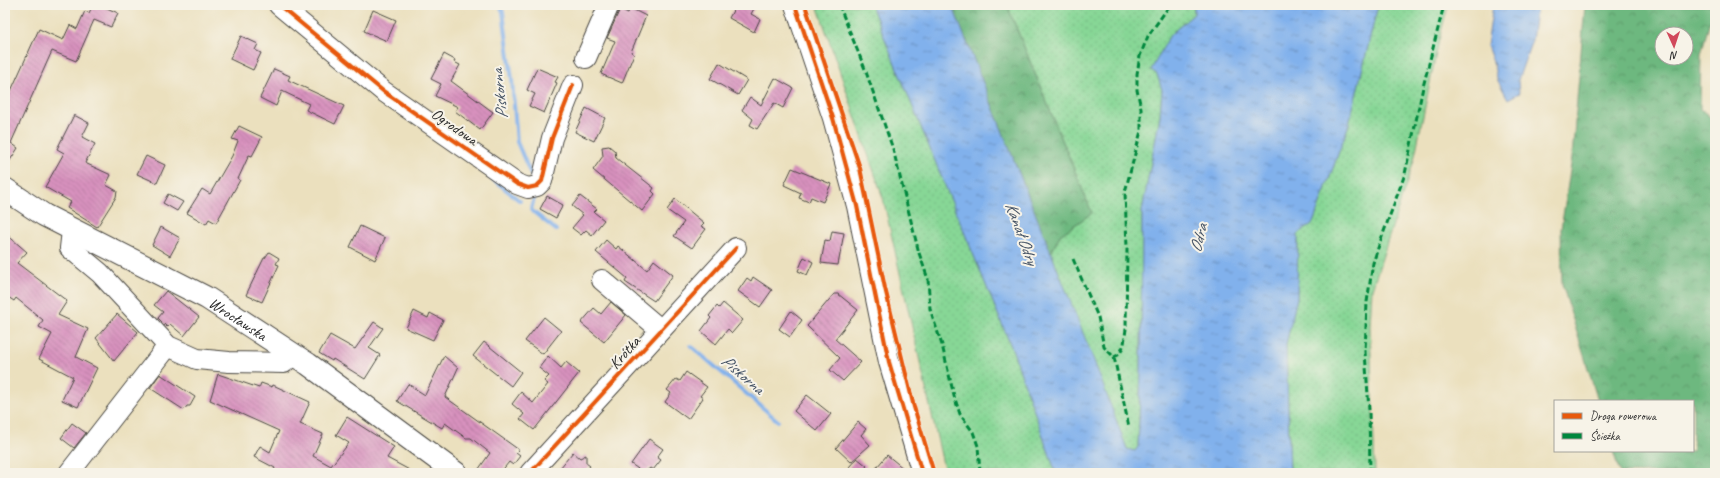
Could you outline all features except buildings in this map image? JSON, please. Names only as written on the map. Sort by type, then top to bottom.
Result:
[{"type":"main road","name":"Wrocławska","points":[[5,189],[44,215],[207,298],[294,354],[456,473]]},
{"type":"street","name":"Ogrodowa","points":[[279,5],[383,90],[517,184],[528,188],[537,186],[542,181],[552,138],[573,85]]},
{"type":"street","points":[[586,58],[609,5]]},
{"type":"street","points":[[795,5],[833,118],[857,206],[889,362],[922,473]]},
{"type":"street","points":[[72,230],[70,248],[100,273],[168,346],[197,358],[229,362],[284,363],[294,354]]},
{"type":"street","name":"Krótka","points":[[530,473],[736,248]]},
{"type":"street","points":[[602,280],[661,330]]},
{"type":"street","points":[[69,473],[168,346]]},
{"type":"green space","points":[[817,5],[871,5],[1013,351],[1056,473],[945,473],[883,198]]},
{"type":"green space","points":[[952,5],[1007,5],[1092,213],[1060,235],[1051,253]]},
{"type":"green space","points":[[1007,5],[1194,5],[1194,14],[1170,35],[1157,74],[1162,89],[1160,116],[1142,211],[1141,370],[1138,447],[1135,451],[1127,449],[1051,253],[1060,235],[1092,213]]},
{"type":"green space","points":[[1378,5],[1448,5],[1438,44],[1414,160],[1372,289],[1370,326],[1375,473],[1290,473],[1286,344],[1297,298],[1298,234],[1313,223],[1349,124]]},
{"type":"green space","points":[[1585,5],[1714,5],[1701,54],[1700,109],[1715,121],[1715,473],[1620,473],[1613,452],[1694,452],[1694,400],[1598,400],[1562,284],[1561,229],[1572,158]]},
{"type":"water","points":[[871,5],[952,5],[1093,358],[1127,449],[1135,451],[1138,447],[1141,370],[1142,211],[1160,116],[1162,90],[1157,74],[1151,70],[1170,35],[1194,14],[1194,5],[1378,5],[1349,124],[1313,223],[1298,234],[1297,298],[1286,344],[1290,473],[1056,473],[1013,351]]},
{"type":"water","points":[[1493,5],[1537,5],[1532,40],[1518,80],[1519,93],[1508,99],[1497,79],[1487,46]]},
{"type":"waterway","name":"Piskorna","points":[[500,5],[503,12],[512,79],[517,142],[532,177]]},
{"type":"waterway","points":[[489,176],[520,201]]},
{"type":"waterway","name":"Piskorna","points":[[535,194],[531,210],[556,230]]},
{"type":"waterway","name":"Piskorna","points":[[691,346],[778,421]]},
{"type":"marked path","points":[[839,5],[865,69],[893,149],[919,253],[928,279],[930,309],[942,345],[954,396],[960,414],[973,432],[978,446],[980,473]]},
{"type":"marked path","points":[[1114,357],[1120,354],[1124,344],[1126,329],[1127,248],[1125,192],[1141,131],[1141,108],[1137,90],[1137,74],[1140,56],[1148,36],[1170,5]]},
{"type":"marked path","points":[[1370,473],[1369,410],[1365,352],[1367,302],[1373,263],[1405,174],[1423,87],[1444,5]]},
{"type":"marked path","points":[[1073,259],[1098,317],[1104,347],[1114,357],[1129,427]]},
{"type":"cycle path","points":[[279,5],[383,91],[517,184],[528,188],[537,186],[542,181],[552,138],[573,85]]},
{"type":"cycle path","points":[[795,5],[833,118],[857,206],[889,362],[922,473]]},
{"type":"cycle path","points":[[805,5],[860,168],[885,288],[914,407],[934,473]]},
{"type":"cycle path","points":[[530,473],[736,248]]},
{"type":"water label","name":"Kanał Odry","points":[[1022,233]]},
{"type":"water label","name":"Odra","points":[[1198,238]]}]
